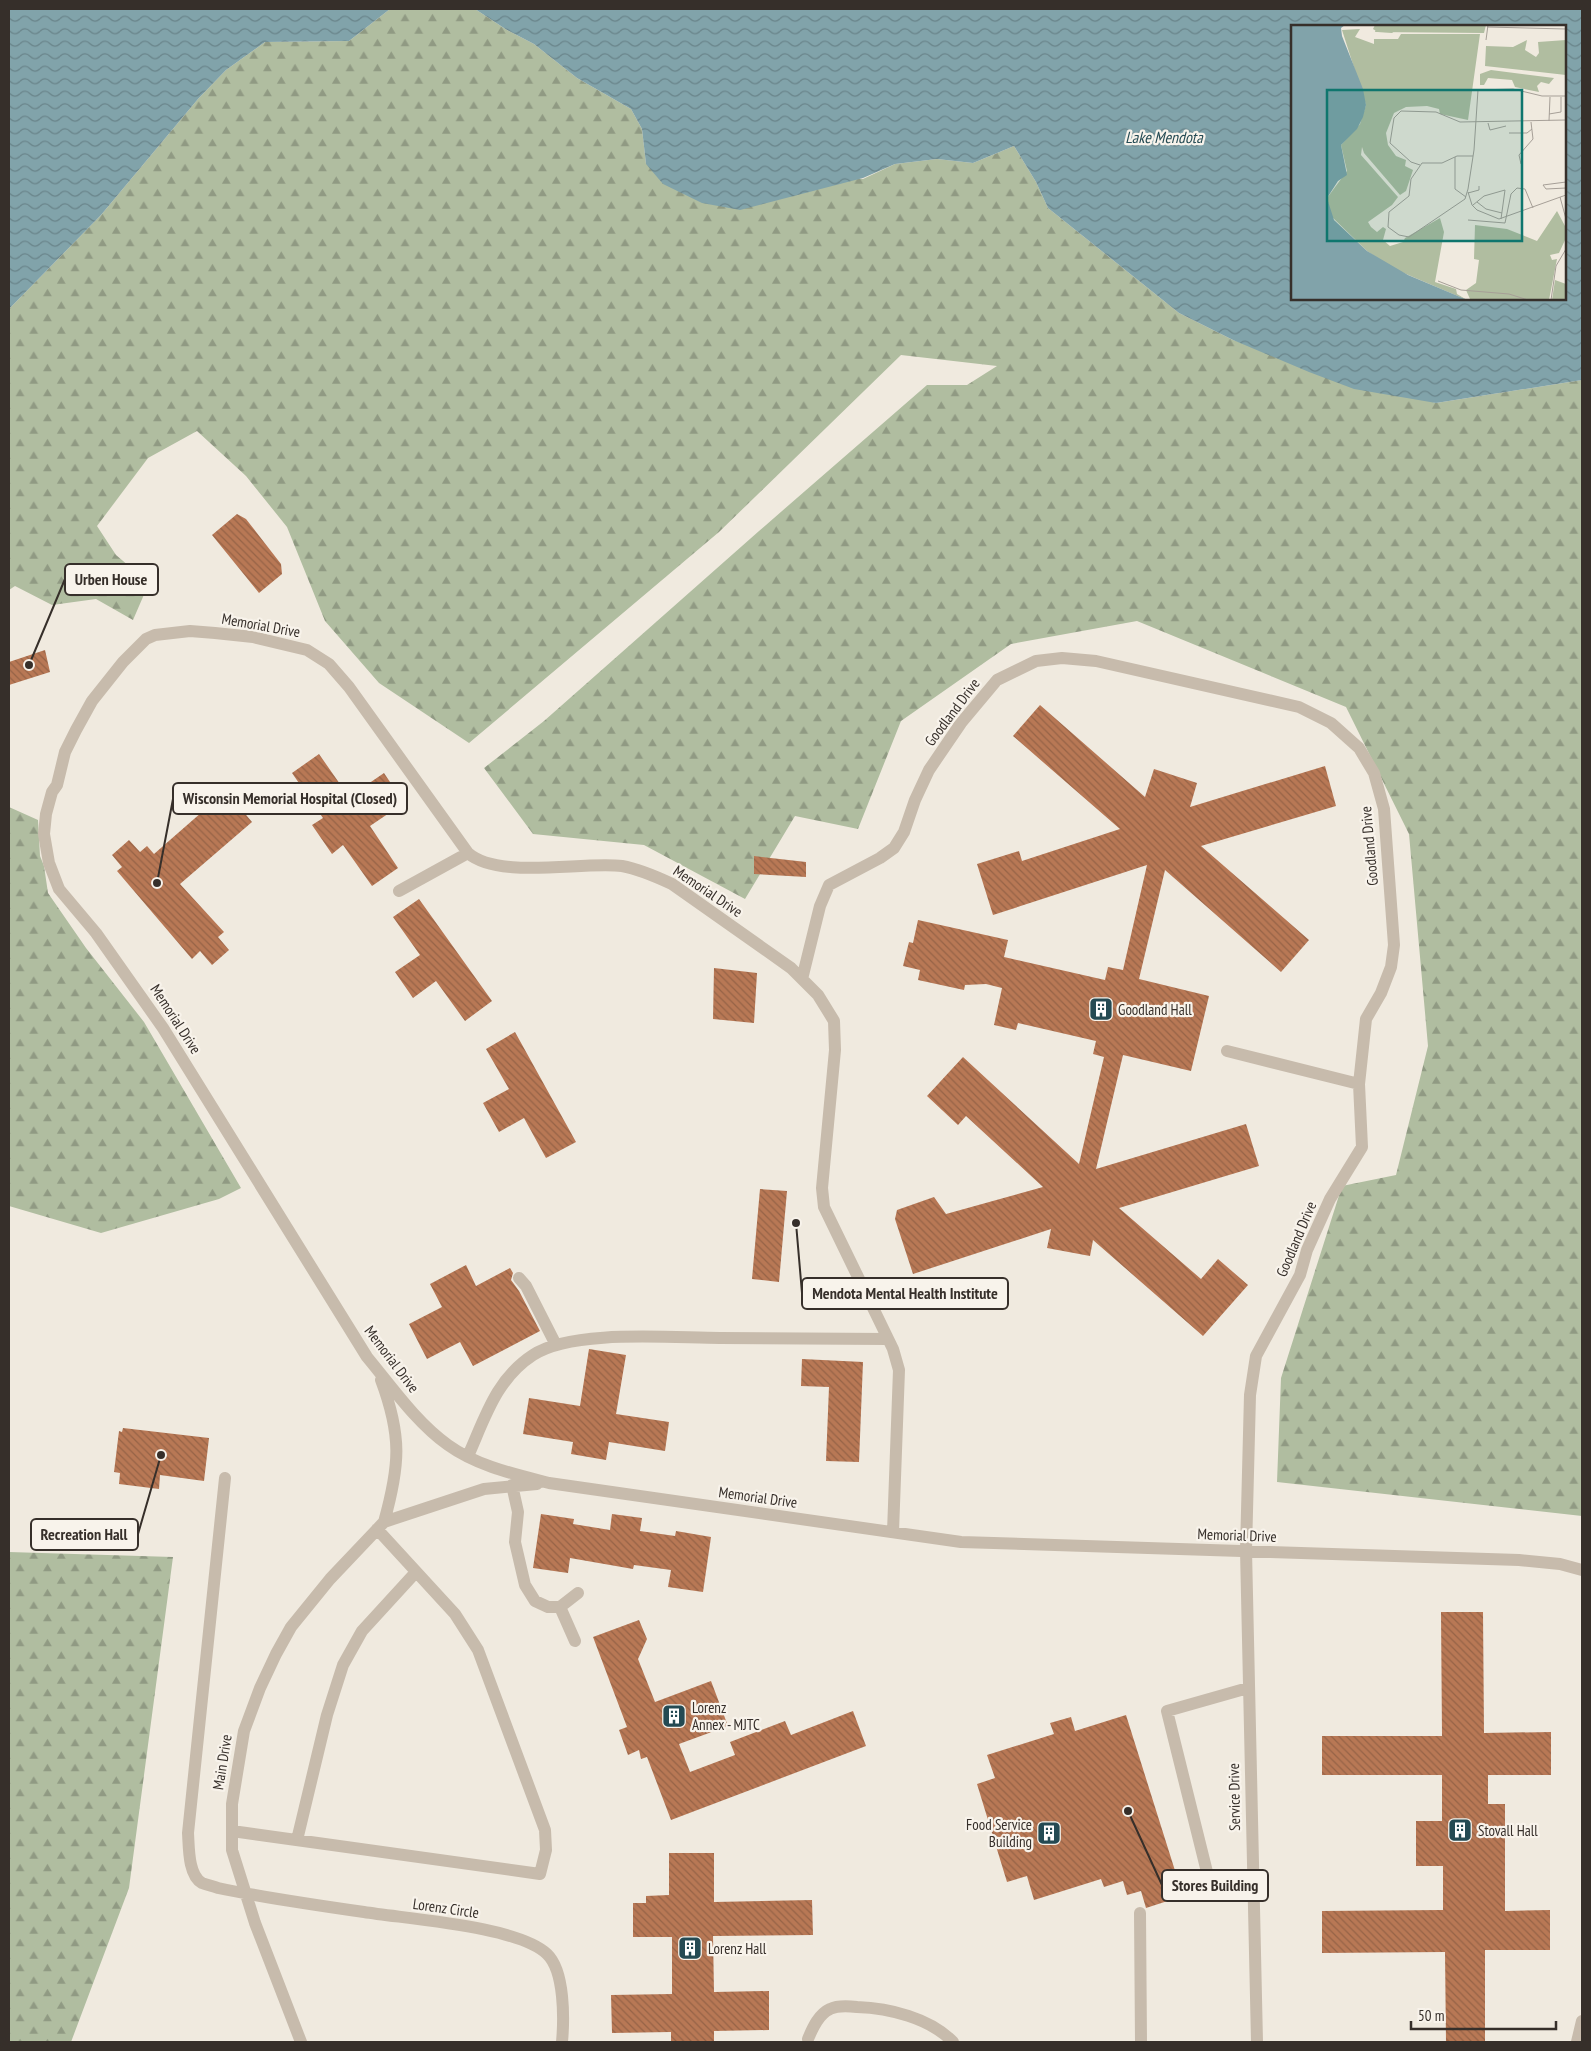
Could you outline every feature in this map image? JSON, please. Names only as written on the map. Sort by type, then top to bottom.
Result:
[{"type":"lane","name":"Memorial Drive","points":[[893,1532],[900,1370],[893,1348],[824,1207],[822,1188],[835,1050],[834,1021],[818,995],[790,968],[672,884],[654,876],[624,866],[511,866],[481,860],[468,853],[349,687],[329,664],[307,650],[253,637],[190,631],[154,635],[146,639],[123,662],[92,701],[66,752],[57,785],[52,792],[46,814],[44,834],[49,863],[59,889],[96,933],[163,1028],[365,1354],[406,1405],[432,1432],[449,1446],[484,1465],[549,1483],[962,1542],[1519,1560],[1560,1564],[1582,1570]]},
{"type":"lane","name":"Goodland Drive","points":[[802,979],[820,906],[829,885],[880,858],[894,848],[904,832],[914,800],[929,770],[960,723],[997,680],[1036,661],[1062,658],[1096,661],[1299,707],[1331,723],[1359,748],[1374,773],[1384,809],[1394,945],[1391,967],[1366,1020],[1359,1084],[1362,1147],[1330,1199],[1307,1250],[1300,1275],[1256,1356],[1250,1395],[1246,1550]]},
{"type":"lane","points":[[399,891],[468,853]]},
{"type":"lane","points":[[1227,1052],[1359,1084]]},
{"type":"lane","points":[[519,1278],[526,1286],[556,1345]]},
{"type":"lane","points":[[468,1456],[496,1391],[513,1372],[533,1355],[556,1345],[576,1340],[634,1337],[888,1339]]},
{"type":"lane","name":"Main Drive","points":[[301,2042],[232,1850],[232,1804],[244,1730],[260,1688],[276,1654],[291,1626],[319,1592],[381,1525],[394,1486],[397,1465],[396,1436],[391,1407],[378,1370]]},
{"type":"lane","name":"Lorenz Circle","points":[[225,1478],[188,1833],[194,1873],[201,1882],[246,1893],[497,1932],[537,1946],[549,1956],[562,1992],[562,2042]]},
{"type":"lane","name":"Main Drive","points":[[381,1525],[484,1489],[549,1483]]},
{"type":"lane","points":[[512,1485],[518,1512],[515,1542],[525,1585],[535,1601],[548,1607],[560,1607],[578,1593]]},
{"type":"lane","points":[[232,1831],[540,1874],[546,1850],[545,1830],[478,1650],[455,1614],[416,1572],[381,1525]]},
{"type":"lane","name":"Service Drive","points":[[1246,1550],[1257,2042]]},
{"type":"lane","points":[[297,1840],[327,1716],[344,1665],[362,1631],[416,1572]]},
{"type":"lane","points":[[560,1607],[574,1641]]},
{"type":"lane","points":[[1209,1880],[1166,1711],[1248,1688]]},
{"type":"lane","points":[[1140,1913],[1141,2042]]},
{"type":"lane","points":[[808,2039],[819,2018],[829,2009],[851,2006],[878,2008],[907,2015],[938,2031],[953,2042]]},
{"type":"lane","points":[[1577,2042],[1582,2021]]},
{"type":"green space","points":[[390,9],[475,9],[507,30],[534,44],[577,78],[631,109],[642,129],[646,164],[863,179],[895,164],[937,159],[973,163],[1014,146],[1036,182],[1048,208],[1179,313],[1233,340],[1436,403],[1582,380],[1582,1516],[1277,1482],[1281,1378],[1342,1186],[1396,1175],[1428,1046],[1409,834],[1346,707],[1137,621],[1011,644],[901,721],[858,829],[795,816],[745,899],[644,845],[533,834],[484,768],[544,721],[927,385],[967,385],[997,366],[901,355],[719,532],[469,743],[379,683],[325,621],[287,527],[246,476],[197,431],[148,458],[97,526],[116,555],[149,583],[133,620],[96,599],[52,605],[15,586],[9,590],[9,309],[101,215],[198,99],[226,70],[265,42],[349,41]]},
{"type":"green space","points":[[9,807],[38,820],[40,856],[44,866],[48,893],[86,948],[144,1022],[241,1188],[219,1199],[101,1233],[9,1206]]},
{"type":"green space","points":[[9,1552],[173,1557],[129,1888],[71,2042],[9,2042]]},
{"type":"water","points":[[9,9],[390,9],[349,41],[265,42],[226,70],[198,99],[101,215],[9,309]]},
{"type":"water","name":"Lake Mendota","points":[[475,9],[1582,9],[1582,380],[1436,403],[1354,389],[1309,372],[1233,340],[1179,313],[1048,208],[1036,182],[1014,146],[973,163],[937,159],[895,164],[863,178],[740,210],[702,203],[663,184],[646,164],[642,129],[631,109],[577,78],[534,44],[507,30]]},
{"type":"building","points":[[237,514],[246,519],[281,564],[282,574],[259,593],[212,535]]},
{"type":"building","points":[[45,650],[50,672],[9,685],[9,662]]},
{"type":"building","name":"Goodland Hall","points":[[1040,705],[1145,797],[1154,769],[1197,783],[1190,807],[1325,766],[1336,806],[1201,846],[1309,940],[1281,972],[1165,870],[1139,979],[1209,996],[1191,1071],[1123,1055],[1096,1169],[1246,1124],[1259,1166],[1119,1208],[1201,1279],[1218,1259],[1248,1285],[1203,1336],[1093,1240],[1090,1256],[1047,1248],[1051,1229],[913,1274],[895,1219],[897,1210],[934,1197],[946,1214],[1043,1187],[966,1116],[958,1125],[927,1096],[963,1057],[1079,1164],[1104,1057],[1093,1054],[1096,1041],[1018,1023],[1016,1030],[994,1025],[1002,988],[986,984],[965,985],[964,990],[918,980],[920,970],[903,966],[909,942],[913,943],[918,920],[1008,940],[1004,957],[1105,980],[1108,967],[1123,970],[1147,865],[993,915],[977,864],[1019,851],[1022,861],[1120,829],[1013,736]]},
{"type":"building","points":[[319,754],[349,797],[384,773],[404,803],[370,826],[398,868],[372,886],[343,845],[332,854],[312,825],[323,818],[292,773]]},
{"type":"building","points":[[226,791],[252,822],[180,884],[224,932],[218,937],[229,950],[212,965],[200,951],[192,959],[117,871],[122,867],[112,855],[129,840],[140,852],[147,846],[154,854]]},
{"type":"building","points":[[754,856],[806,862],[806,877],[754,874]]},
{"type":"building","points":[[419,899],[492,1001],[465,1021],[436,981],[413,998],[395,972],[420,955],[393,917]]},
{"type":"building","points":[[714,968],[757,973],[754,1023],[713,1019]]},
{"type":"building","points":[[515,1032],[576,1142],[546,1158],[524,1118],[499,1132],[483,1103],[509,1089],[486,1049]]},
{"type":"building","points":[[760,1189],[787,1191],[779,1282],[752,1279]]},
{"type":"building","points":[[466,1265],[476,1286],[510,1268],[513,1273],[511,1280],[519,1291],[540,1331],[473,1366],[460,1342],[427,1359],[409,1324],[442,1307],[430,1284]]},
{"type":"building","points":[[589,1349],[626,1355],[616,1414],[669,1422],[665,1451],[609,1442],[606,1460],[571,1454],[573,1442],[523,1434],[529,1398],[580,1406]]},
{"type":"building","points":[[802,1359],[863,1362],[859,1462],[826,1461],[829,1387],[801,1386]]},
{"type":"building","points":[[123,1428],[209,1438],[204,1481],[160,1475],[159,1489],[119,1484],[120,1473],[114,1472],[119,1431],[122,1432]]},
{"type":"building","points":[[541,1514],[574,1519],[573,1524],[610,1530],[612,1514],[642,1518],[640,1531],[675,1536],[676,1531],[711,1537],[703,1592],[668,1587],[671,1570],[634,1565],[633,1569],[570,1558],[568,1573],[533,1568]]},
{"type":"building","name":"Stovall Hall","points":[[1441,1612],[1483,1612],[1484,1733],[1551,1732],[1551,1775],[1488,1775],[1488,1804],[1505,1804],[1505,1911],[1550,1910],[1550,1950],[1485,1950],[1485,2042],[1446,2042],[1445,1952],[1322,1953],[1322,1911],[1443,1910],[1443,1866],[1416,1866],[1416,1821],[1442,1821],[1442,1775],[1322,1775],[1322,1736],[1442,1736]]},
{"type":"building","name":"Lorenz Annex - MJTC","points":[[639,1620],[647,1639],[638,1659],[655,1702],[711,1681],[728,1726],[679,1744],[690,1772],[735,1755],[730,1742],[785,1721],[791,1735],[853,1711],[866,1746],[671,1820],[647,1757],[641,1759],[639,1750],[628,1755],[619,1730],[627,1727],[593,1637]]},
{"type":"building","name":"Food Service Building","points":[[1126,1715],[1183,1896],[1146,1908],[1141,1891],[1127,1895],[1123,1881],[1104,1887],[1101,1879],[1034,1900],[1027,1876],[1007,1882],[977,1784],[995,1778],[987,1755],[1054,1734],[1050,1723],[1071,1717],[1075,1731]]},
{"type":"building","name":"Lorenz Hall","points":[[669,1853],[714,1853],[714,1902],[812,1900],[813,1935],[713,1936],[714,1992],[769,1991],[769,2030],[714,2031],[714,2042],[671,2042],[671,2032],[612,2033],[611,1995],[672,1994],[672,1937],[633,1937],[633,1903],[646,1903],[646,1896],[669,1895]]},
{"type":"place","name":"Urben House","points":[[29,665]]},
{"type":"place","name":"Wisconsin Memorial Hospital (Closed)","points":[[157,883]]},
{"type":"place","name":"Goodland Hall","points":[[1101,1009]]},
{"type":"place","name":"Mendota Mental Health Institute","points":[[796,1223]]},
{"type":"place","name":"Recreation Hall","points":[[161,1455]]},
{"type":"place","name":"Lorenz Annex - MJTC","points":[[674,1716]]},
{"type":"place","name":"Stores Building","points":[[1128,1811]]},
{"type":"place","name":"Stovall Hall","points":[[1460,1830]]},
{"type":"place","name":"Food Service Building","points":[[1049,1833]]},
{"type":"place","name":"Lorenz Hall","points":[[690,1948]]}]
